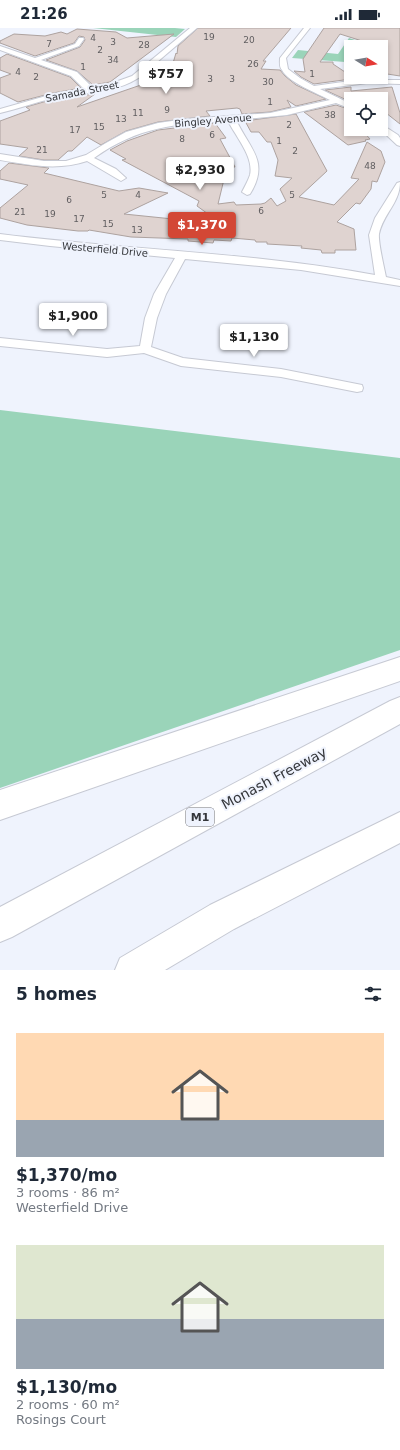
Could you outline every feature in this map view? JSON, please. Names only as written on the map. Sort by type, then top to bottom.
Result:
[{"type":"highway","points":[[0,805],[400,669]]},
{"type":"highway","name":"Monash Freeway","points":[[0,925],[400,710]]},
{"type":"highway","points":[[132,970],[222,917],[400,827]]},
{"type":"street","name":"Samada Street","points":[[0,111],[53,96],[120,84],[135,78],[194,28]]},
{"type":"street","points":[[307,28],[283,58],[283,65],[296,80],[344,103]]},
{"type":"street","points":[[35,60],[76,44],[81,39]]},
{"type":"street","points":[[0,48],[74,74],[90,90]]},
{"type":"street","points":[[145,71],[186,76]]},
{"type":"street","points":[[314,88],[358,81],[376,80],[400,82]]},
{"type":"street","name":"Bingley Avenue","points":[[0,157],[46,164],[66,164],[88,158],[102,148],[133,132],[156,126],[188,120],[231,118],[292,112],[338,100]]},
{"type":"street","points":[[231,118],[239,135],[252,153],[255,164],[254,175],[247,192]]},
{"type":"street","points":[[388,131],[398,139]]},
{"type":"street","points":[[88,158],[113,171],[121,178]]},
{"type":"street","points":[[381,280],[374,235],[380,218],[400,185]]},
{"type":"street","name":"Westerfield Drive","points":[[0,237],[58,245],[284,264],[400,284]]},
{"type":"street","points":[[145,349],[151,318],[160,294],[181,256]]},
{"type":"street","points":[[0,342],[107,353],[145,349],[181,362],[281,373],[357,388]]},
{"type":"green space","points":[[93,28],[175,28],[185,29],[176,37]]},
{"type":"green space","points":[[400,33],[388,42],[388,40],[355,40]]},
{"type":"green space","points":[[344,45],[344,62],[292,58],[298,50],[338,54]]},
{"type":"green space","points":[[0,410],[400,458],[400,650],[0,788]]},
{"type":"building","points":[[198,28],[291,28],[263,61],[266,61],[261,69],[280,70],[296,85],[326,99],[296,106],[287,100],[291,107],[270,112],[242,114],[240,109],[237,108],[206,111],[210,116],[158,122],[126,131],[101,145],[87,137],[72,151],[68,151],[58,160],[44,160],[19,156],[28,148],[0,144],[0,121],[30,110],[26,107],[54,99],[95,94],[77,107],[164,77],[190,79],[191,76],[187,73],[171,70],[176,53],[177,54],[178,46]]},
{"type":"building","points":[[324,28],[400,28],[400,76],[388,74],[388,40],[359,40],[340,34],[320,62],[333,62],[333,64],[344,71],[344,80],[314,84],[301,77],[294,71],[305,72],[303,59]]},
{"type":"building","points":[[77,29],[116,32],[127,38],[174,34],[110,82],[93,85],[77,71],[46,60],[80,47],[85,40],[84,37],[79,36],[74,43],[35,56],[0,43],[0,41],[14,34],[45,36],[61,32],[67,34]]},
{"type":"building","points":[[7,54],[70,77],[81,88],[18,102],[0,93],[0,78],[11,74],[0,70],[0,58]]},
{"type":"building","points":[[351,87],[351,91],[392,87],[400,113],[400,124],[388,115],[388,92],[344,92],[344,99],[325,90]]},
{"type":"building","points":[[336,105],[344,108],[344,136],[367,136],[370,139],[348,145],[304,112]]},
{"type":"building","points":[[296,114],[327,171],[299,197],[334,205],[359,179],[351,178],[367,142],[381,151],[385,162],[377,182],[372,181],[371,189],[360,204],[356,203],[337,222],[354,229],[356,250],[335,250],[335,253],[322,253],[321,250],[301,248],[302,246],[267,244],[267,242],[256,242],[255,240],[232,238],[231,241],[214,240],[213,243],[188,241],[188,239],[131,237],[89,230],[78,231],[27,225],[0,218],[0,208],[28,185],[0,179],[0,171],[9,163],[49,168],[44,173],[119,191],[139,188],[168,193],[124,214],[222,224],[197,206],[199,201],[122,160],[126,159],[110,150],[127,141],[158,130],[215,123],[226,138],[220,139],[235,167],[227,167],[218,204],[234,202],[236,205],[261,204],[265,203],[271,198],[277,206],[286,201],[280,189],[292,178],[275,176],[278,160],[271,142],[267,142],[259,132],[251,132],[245,121]]}]
